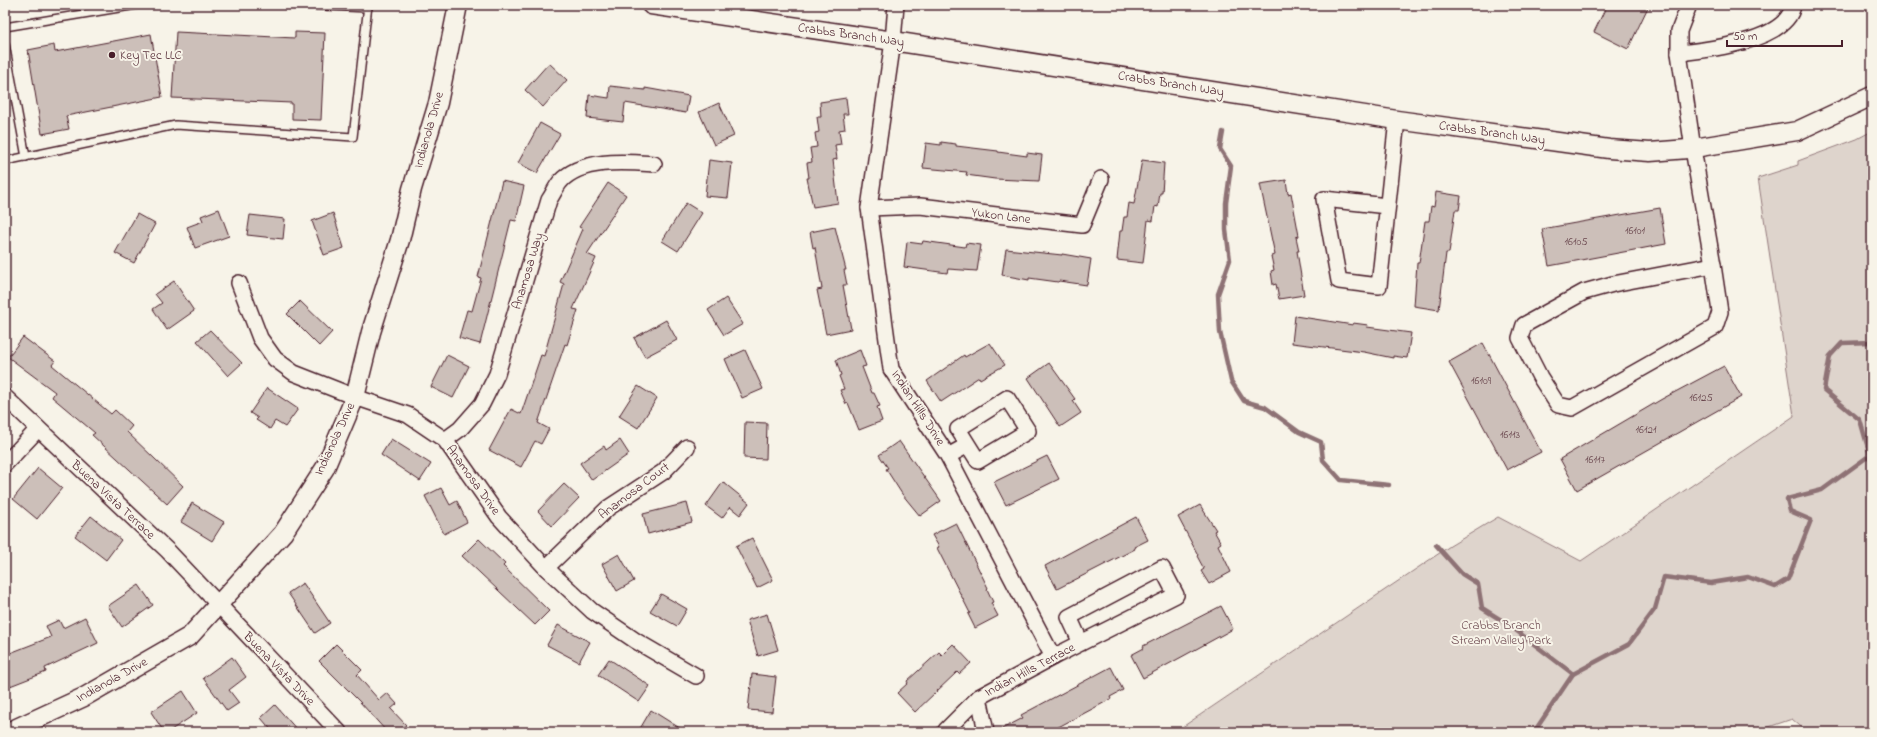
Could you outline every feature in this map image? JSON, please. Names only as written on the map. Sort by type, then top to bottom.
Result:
[{"type":"street","name":"Indianola Drive","points":[[8,732],[84,697],[190,636],[219,606],[287,526],[325,468],[355,397],[371,332],[400,240],[412,189],[438,103],[458,5]]},
{"type":"street","name":"Crabbs Branch Way","points":[[651,5],[893,41],[1397,120],[1609,149],[1650,152],[1693,149],[1797,132],[1872,96]]},
{"type":"street","name":"Indian Hills Drive","points":[[896,5],[893,41],[869,208],[891,369],[948,456],[1053,657]]},
{"type":"street","points":[[1689,5],[1679,31],[1679,53],[1693,149],[1713,265],[1720,312],[1715,327],[1572,408],[1558,405],[1540,377],[1520,338],[1524,324],[1584,292],[1613,284],[1713,265]]},
{"type":"street","points":[[1679,53],[1713,49],[1767,34],[1781,25],[1792,10],[1793,5]]},
{"type":"street","points":[[1387,206],[1324,199],[1339,282],[1379,286],[1397,120]]},
{"type":"street","name":"Anamosa Way","points":[[445,440],[460,429],[482,404],[497,374],[549,200],[560,182],[573,171],[589,166],[622,161],[654,164]]},
{"type":"street","name":"Yukon Lane","points":[[869,208],[920,206],[1082,225],[1101,178]]},
{"type":"street","name":"Anamosa Drive","points":[[239,283],[260,338],[275,358],[294,373],[355,397],[408,415],[445,440],[499,517],[546,568],[592,611],[636,641],[696,676]]},
{"type":"street","name":"Buena Vista Terrace","points":[[5,397],[168,551],[219,606]]},
{"type":"street","points":[[1007,398],[1028,431],[978,461],[968,445],[958,429],[1007,398]]},
{"type":"street","points":[[5,464],[38,429]]},
{"type":"street","points":[[948,456],[968,445]]},
{"type":"street","name":"Anamosa Court","points":[[546,568],[608,508],[663,472],[687,447]]},
{"type":"street","name":"Indian Hills Terrace","points":[[947,732],[946,730],[979,697],[1053,657],[1081,643],[1176,595],[1162,568],[1069,617],[1081,643]]},
{"type":"street","name":"Buena Vista Drive","points":[[219,606],[339,732]]},
{"type":"street","name":"Indian Hills Terrace","points":[[979,697],[986,732]]},
{"type":"lane","points":[[5,27],[137,5]]},
{"type":"lane","points":[[5,161],[176,125],[353,137],[368,6],[303,5]]},
{"type":"lane","points":[[5,44],[26,157]]},
{"type":"green space","name":"Crabbs Branch Stream Valley Park","points":[[1872,131],[1872,732],[1807,732],[1792,719],[1754,732],[1175,732],[1450,546],[1498,517],[1581,561],[1794,416],[1758,178],[1798,165],[1798,161],[1857,139]]},
{"type":"building","points":[[1607,5],[1649,5],[1628,49],[1594,32]]},
{"type":"building","points":[[176,32],[295,38],[295,32],[325,33],[321,120],[292,119],[292,103],[172,98]]},
{"type":"building","points":[[151,34],[162,97],[66,116],[69,129],[42,134],[28,50],[54,45],[55,52]]},
{"type":"building","points":[[549,63],[567,80],[543,107],[525,90]]},
{"type":"building","points":[[610,86],[645,90],[645,88],[689,96],[686,113],[625,103],[623,122],[587,118],[589,95],[609,98]]},
{"type":"building","points":[[846,98],[848,114],[843,114],[845,129],[839,130],[841,144],[835,145],[837,159],[833,160],[838,203],[813,207],[807,178],[809,178],[807,163],[812,162],[810,148],[817,147],[815,133],[819,132],[817,117],[821,117],[820,102]]},
{"type":"building","points":[[719,103],[734,136],[714,145],[699,112]]},
{"type":"building","points":[[540,123],[560,134],[537,173],[518,163]]},
{"type":"building","points":[[941,142],[956,144],[956,146],[1027,156],[1027,153],[1042,155],[1039,181],[995,179],[966,175],[967,172],[923,168],[926,143],[941,145]]},
{"type":"building","points":[[709,160],[732,163],[728,198],[705,196]]},
{"type":"building","points":[[1142,160],[1164,163],[1162,193],[1160,193],[1158,207],[1155,206],[1153,221],[1148,220],[1143,263],[1117,260],[1120,231],[1122,231],[1124,217],[1127,217],[1129,203],[1134,204]]},
{"type":"building","points":[[1286,180],[1288,194],[1291,193],[1299,236],[1296,237],[1299,251],[1297,251],[1304,295],[1279,299],[1276,284],[1273,285],[1271,271],[1274,270],[1271,256],[1275,255],[1260,184]]},
{"type":"building","points":[[502,181],[524,186],[516,221],[511,220],[480,344],[459,338],[467,310],[472,311],[481,278],[478,277]]},
{"type":"building","points":[[608,183],[626,195],[587,254],[596,258],[573,309],[578,310],[567,345],[565,344],[538,423],[549,429],[541,444],[535,441],[521,467],[489,450],[511,409],[521,414],[541,355],[544,356],[564,284],[560,282],[583,229],[579,227]]},
{"type":"building","points":[[1436,192],[1461,196],[1459,210],[1455,210],[1449,253],[1446,253],[1439,310],[1414,306],[1417,263],[1419,263],[1425,221],[1429,221],[1431,206],[1434,207]]},
{"type":"building","points":[[686,203],[702,213],[678,251],[662,241]]},
{"type":"building","points":[[1660,208],[1666,244],[1549,266],[1542,229]]},
{"type":"building","points":[[219,209],[229,236],[195,248],[187,227],[203,221],[201,216]]},
{"type":"building","points":[[333,213],[344,248],[324,255],[312,221]]},
{"type":"building","points":[[137,214],[155,224],[134,263],[115,253]]},
{"type":"building","points":[[250,215],[285,219],[283,239],[247,235]]},
{"type":"building","points":[[835,227],[846,270],[844,270],[847,285],[843,285],[851,329],[826,334],[817,290],[822,289],[815,247],[813,248],[810,232]]},
{"type":"building","points":[[923,241],[965,247],[966,243],[981,245],[977,271],[948,269],[947,273],[904,267],[907,242],[922,244]]},
{"type":"building","points":[[1006,249],[1062,254],[1091,259],[1087,285],[1029,278],[1029,280],[1002,275]]},
{"type":"building","points":[[174,281],[194,311],[167,330],[153,309],[162,303],[155,294]]},
{"type":"building","points":[[726,298],[743,324],[724,335],[708,310]]},
{"type":"building","points":[[300,301],[332,332],[319,346],[287,314]]},
{"type":"building","points":[[1295,316],[1353,325],[1353,323],[1368,325],[1367,327],[1411,333],[1407,358],[1393,356],[1393,358],[1364,352],[1292,343]]},
{"type":"building","points":[[666,320],[677,340],[645,357],[634,338]]},
{"type":"building","points":[[210,330],[242,363],[228,376],[197,341]]},
{"type":"building","points":[[23,337],[55,361],[52,365],[111,414],[115,410],[132,426],[127,432],[183,486],[167,504],[92,435],[95,433],[52,397],[55,392],[8,357]]},
{"type":"building","points":[[990,343],[1005,365],[980,379],[979,377],[941,402],[927,381],[964,355],[965,357]]},
{"type":"building","points":[[1483,343],[1541,452],[1507,470],[1449,362]]},
{"type":"building","points":[[745,350],[763,389],[742,398],[725,359]]},
{"type":"building","points":[[860,350],[866,366],[862,367],[872,393],[874,393],[880,406],[877,407],[882,421],[859,430],[848,403],[846,404],[840,390],[844,389],[839,376],[841,375],[836,360]]},
{"type":"building","points":[[447,355],[469,366],[453,398],[431,387]]},
{"type":"building","points":[[1049,363],[1075,399],[1073,401],[1081,413],[1060,427],[1028,378]]},
{"type":"building","points":[[1724,366],[1741,397],[1577,490],[1560,459],[1662,399]]},
{"type":"building","points":[[638,386],[657,398],[638,428],[619,416]]},
{"type":"building","points":[[267,388],[298,409],[285,427],[275,421],[270,429],[256,420],[258,418],[250,413]]},
{"type":"building","points":[[745,422],[767,423],[766,459],[744,458]]},
{"type":"building","points":[[391,439],[431,464],[420,481],[381,455]]},
{"type":"building","points":[[620,440],[629,454],[592,480],[580,463],[604,446],[606,450]]},
{"type":"building","points":[[899,441],[941,501],[920,516],[902,494],[879,455]]},
{"type":"building","points":[[1047,456],[1059,479],[1006,505],[994,482]]},
{"type":"building","points":[[38,468],[62,488],[37,519],[13,499]]},
{"type":"building","points":[[723,482],[749,503],[740,515],[730,507],[722,518],[706,506]]},
{"type":"building","points":[[564,484],[579,498],[552,526],[538,511]]},
{"type":"building","points":[[441,488],[450,505],[457,501],[467,522],[444,534],[425,496]]},
{"type":"building","points":[[192,503],[224,522],[212,541],[181,522]]},
{"type":"building","points":[[687,503],[692,522],[648,534],[643,514]]},
{"type":"building","points":[[1200,505],[1216,530],[1214,531],[1221,543],[1218,545],[1231,572],[1209,584],[1201,571],[1204,569],[1197,556],[1198,555],[1178,517]]},
{"type":"building","points":[[91,516],[121,540],[106,560],[75,536]]},
{"type":"building","points":[[1136,517],[1148,540],[1134,547],[1135,549],[1057,589],[1045,566]]},
{"type":"building","points":[[956,523],[988,588],[987,589],[993,602],[991,603],[998,616],[975,628],[968,614],[970,613],[932,535]]},
{"type":"building","points":[[752,538],[773,580],[757,588],[736,546]]},
{"type":"building","points":[[479,539],[505,564],[503,566],[549,611],[535,625],[462,556]]},
{"type":"building","points":[[619,554],[634,581],[617,591],[602,564]]},
{"type":"building","points":[[303,583],[330,623],[315,633],[288,593]]},
{"type":"building","points":[[139,585],[153,605],[122,627],[108,606]]},
{"type":"building","points":[[661,594],[687,609],[677,626],[650,611]]},
{"type":"building","points":[[1221,606],[1233,629],[1143,678],[1131,655],[1144,648],[1143,646]]},
{"type":"building","points":[[767,614],[778,650],[758,656],[747,620]]},
{"type":"building","points":[[85,617],[98,643],[45,668],[46,672],[10,686],[5,674],[5,655],[51,637],[46,626],[59,620],[63,628]]},
{"type":"building","points":[[558,625],[590,642],[579,662],[547,645]]},
{"type":"building","points":[[336,644],[362,670],[357,675],[379,700],[387,693],[397,704],[391,709],[406,725],[398,732],[387,732],[360,702],[319,661]]},
{"type":"building","points":[[953,644],[971,663],[959,674],[957,672],[915,712],[897,693],[908,683],[907,681],[939,652],[942,655]]},
{"type":"building","points":[[232,657],[246,677],[229,690],[239,703],[227,711],[203,678]]},
{"type":"building","points":[[609,659],[650,686],[639,702],[598,675]]},
{"type":"building","points":[[1111,667],[1123,690],[1110,697],[1111,699],[1049,732],[996,732],[1023,718],[1021,715]]},
{"type":"building","points":[[752,674],[776,677],[772,712],[748,710]]},
{"type":"building","points":[[183,691],[197,713],[168,732],[164,732],[151,712]]},
{"type":"building","points":[[275,705],[299,732],[273,732],[261,718]]},
{"type":"building","points":[[651,710],[686,732],[638,732]]},
{"type":"waterway","points":[[1223,132],[1220,149],[1231,166],[1226,203],[1226,230],[1230,260],[1218,294],[1220,332],[1231,381],[1244,401],[1265,407],[1299,432],[1321,442],[1323,460],[1341,480],[1389,485]]},
{"type":"waterway","points":[[1534,732],[1573,674],[1629,644],[1655,609],[1664,577],[1711,583],[1748,577],[1775,587],[1788,579],[1811,520],[1790,511],[1787,499],[1822,490],[1870,455],[1860,420],[1824,390],[1830,356],[1842,343],[1872,342]]},
{"type":"waterway","points":[[1436,545],[1462,574],[1478,584],[1482,608],[1509,625],[1573,674]]},
{"type":"place","name":"Key Tec LLC","points":[[112,55]]}]
